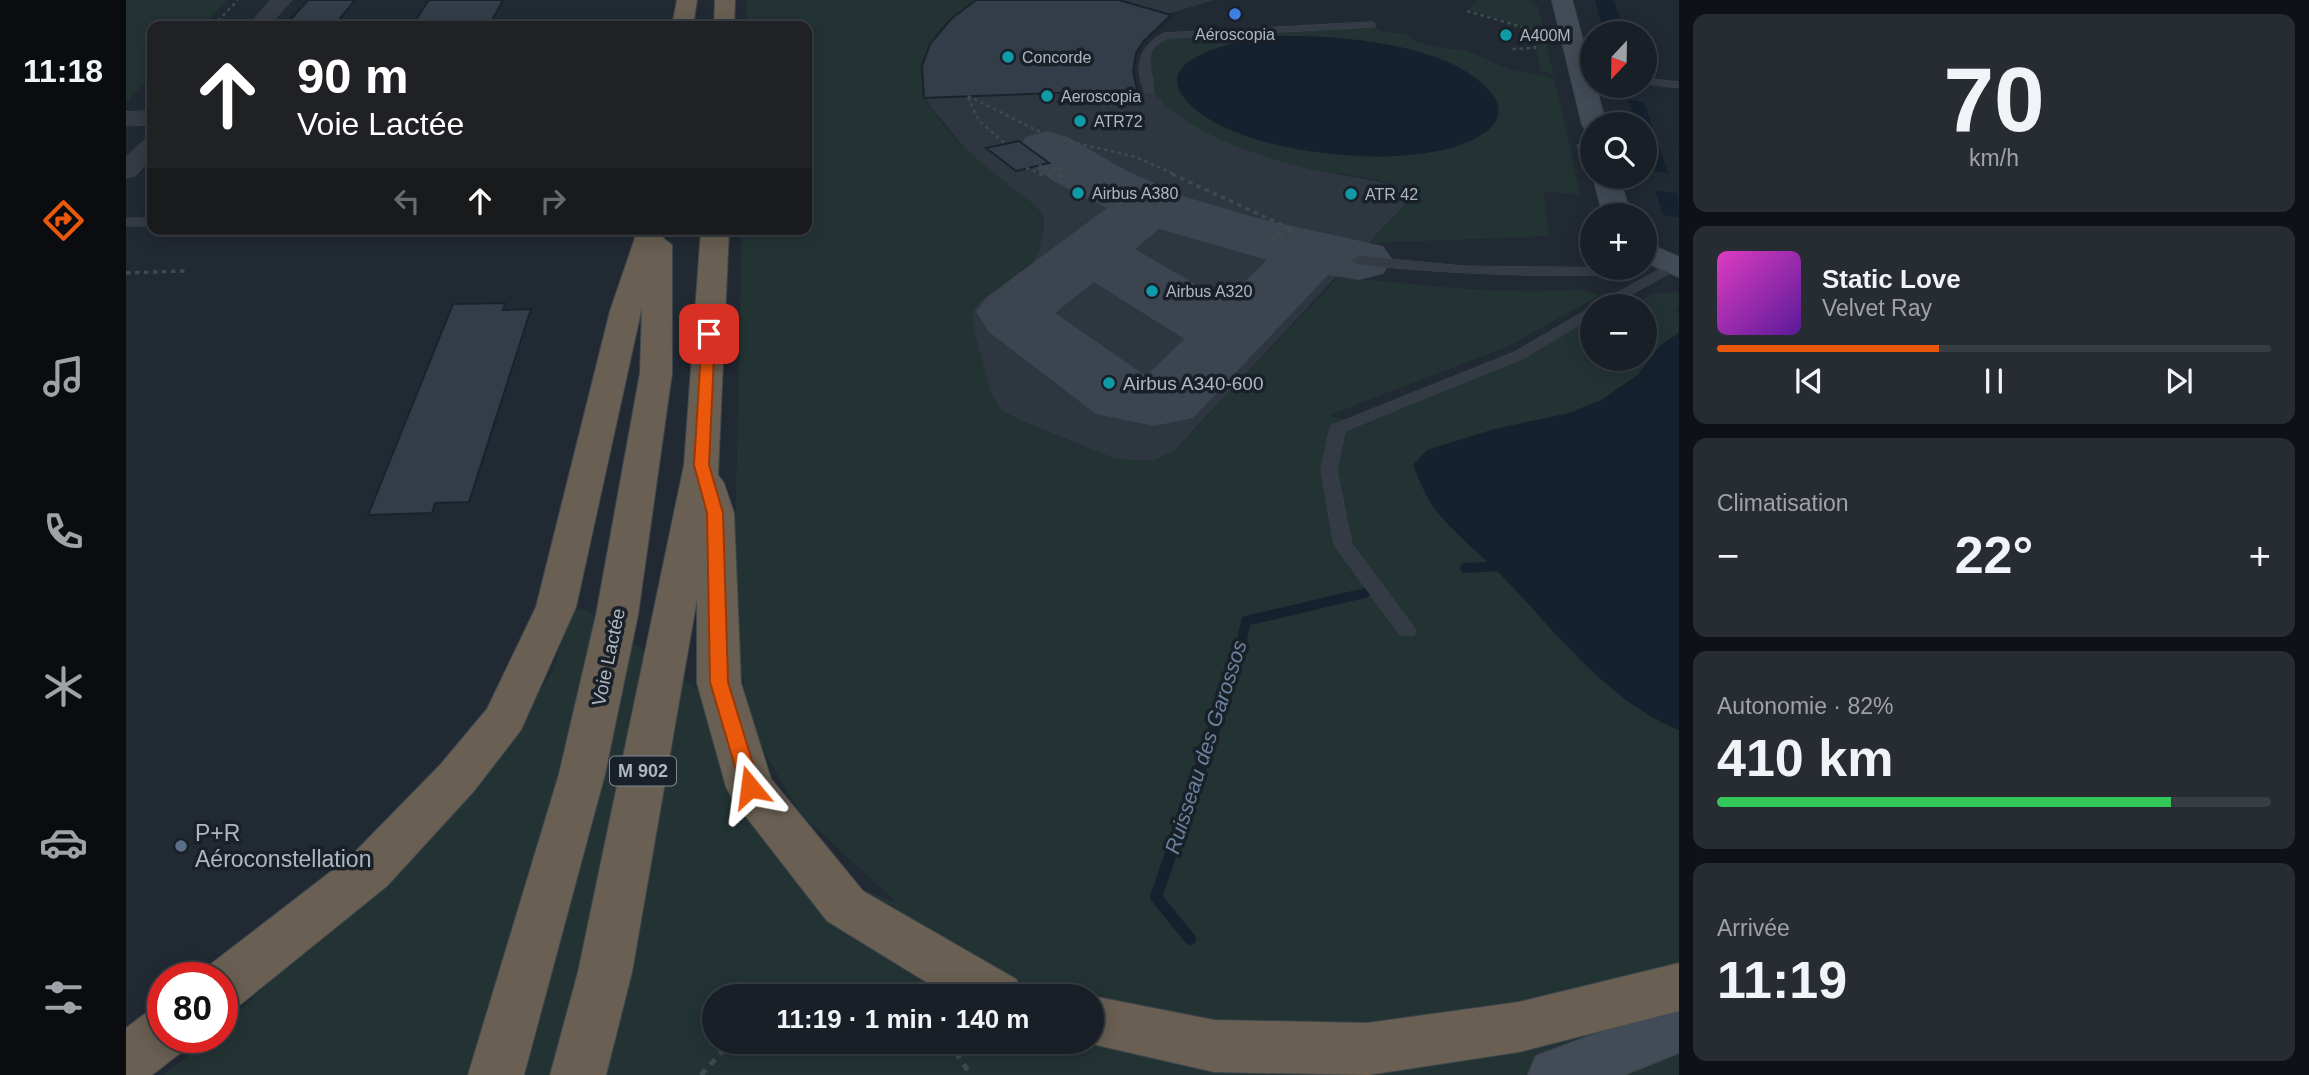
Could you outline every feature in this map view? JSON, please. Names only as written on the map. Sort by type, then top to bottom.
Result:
[{"type":"highway","points":[[684,21],[687,0]]},
{"type":"highway","points":[[724,21],[725,0]]},
{"type":"highway","points":[[238,974],[369,871],[457,778],[505,718],[556,607],[625,311],[650,235]]},
{"type":"highway","name":"Voie Lactée","points":[[496,1075],[582,774],[617,615],[656,373],[659,235]]},
{"type":"highway","name":"M 902","points":[[578,1075],[606,972],[702,465],[715,235]]},
{"type":"highway","points":[[702,465],[715,513],[719,682],[750,787],[845,906],[977,984]]},
{"type":"highway","points":[[1104,1023],[1214,1046],[1367,1049],[1519,1027],[1679,987]]},
{"type":"highway","points":[[126,1061],[147,1045]]},
{"type":"street","points":[[263,21],[282,0]]},
{"type":"street","points":[[1562,0],[1580,55]]},
{"type":"street","points":[[126,119],[147,118]]},
{"type":"street","points":[[126,151],[147,146]]},
{"type":"street","points":[[126,172],[147,150]]},
{"type":"street","points":[[1556,1075],[1679,1027]]},
{"type":"lane","points":[[1149,90],[1142,73],[1143,64],[1151,46],[1167,35],[1373,25]]},
{"type":"lane","points":[[1657,82],[1679,85]]},
{"type":"lane","points":[[126,222],[147,222]]},
{"type":"lane","points":[[1359,260],[1447,270],[1580,271]]},
{"type":"lane","points":[[1620,294],[1666,267]]},
{"type":"lane","points":[[1407,630],[1343,545],[1329,470],[1338,428],[1519,355],[1580,318]]},
{"type":"path","points":[[218,21],[238,0]]},
{"type":"path","points":[[1467,11],[1532,30],[1535,48],[1512,49]]},
{"type":"path","points":[[1006,144],[979,121],[968,96],[1049,137],[1136,157],[1293,230],[1267,241]]},
{"type":"path","points":[[1040,165],[1051,172],[1065,167]]},
{"type":"path","points":[[1026,168],[1042,177],[1056,178],[1074,172]]},
{"type":"path","points":[[126,273],[185,271]]},
{"type":"path","points":[[701,1075],[720,1054]]},
{"type":"path","points":[[958,1054],[971,1075]]},
{"type":"shaded area","points":[[126,0],[228,0],[207,21],[147,21],[147,81],[126,102]]},
{"type":"shaded area","points":[[746,0],[976,0],[941,29],[924,58],[923,85],[934,112],[954,137],[1042,214],[1044,224],[1039,252],[1026,270],[980,301],[972,313],[973,327],[991,394],[1002,411],[1024,422],[1115,459],[1153,461],[1175,450],[1338,277],[1442,287],[1521,291],[1581,290],[1597,294],[1580,294],[1580,306],[1509,346],[1329,415],[1348,421],[1518,353],[1580,318],[1580,371],[1641,371],[1602,400],[1569,413],[1491,430],[1524,598],[1554,633],[1650,717],[1679,730],[1679,1075],[164,1075],[191,1053],[238,1053],[238,1012],[363,894],[509,741],[552,672],[573,608],[587,610],[699,690],[731,782],[798,866],[896,902],[800,813],[754,734],[733,630],[742,235],[812,235],[812,21],[746,21]]},
{"type":"shaded area","points":[[1119,0],[1214,0],[1168,14]]},
{"type":"shaded area","points":[[1478,0],[1528,0],[1538,6],[1553,74],[1540,71],[1534,30],[1468,10]]},
{"type":"shaded area","points":[[1374,26],[1381,31],[1406,34],[1418,42],[1440,48],[1465,50],[1511,70],[1554,78],[1581,195],[1543,191],[1549,236],[1371,243],[1378,232],[1407,203],[1402,191],[1383,181],[1317,171],[1266,157],[1218,139],[1182,118],[1155,92],[1148,78],[1149,62],[1153,53],[1173,37]],"holes":[[[1303,36],[1404,49],[1461,69],[1478,138],[1453,148],[1381,157],[1193,59],[1232,43]]]},
{"type":"shaded area","points":[[1153,90],[1165,105],[1186,120],[1249,151],[1313,170],[1381,182],[1401,190],[1407,197],[1407,203],[1378,232],[1346,276],[1335,278],[1175,450],[1153,461],[1115,459],[1024,422],[1002,411],[991,395],[973,327],[972,313],[980,301],[1026,270],[1039,252],[1044,224],[1042,214],[967,151],[924,98]]},
{"type":"shaded area","points":[[1679,292],[1679,306],[1675,309],[1679,313],[1679,333],[1657,350],[1657,294],[1653,294]]},
{"type":"water","points":[[1595,0],[1614,0],[1620,21],[1601,21]]},
{"type":"water","points":[[1280,36],[1360,40],[1418,52],[1445,61],[1468,73],[1487,88],[1498,104],[1498,116],[1488,130],[1478,137],[1435,152],[1402,156],[1328,154],[1255,139],[1224,127],[1200,113],[1182,94],[1177,79],[1184,66],[1200,55],[1220,47]]},
{"type":"water","points":[[1628,100],[1644,102],[1647,112],[1632,112]]},
{"type":"water","points":[[1657,140],[1668,173],[1657,172]]},
{"type":"water","points":[[1655,191],[1677,193],[1679,217],[1663,215]]},
{"type":"water","points":[[1679,333],[1679,730],[1627,701],[1582,661],[1437,512],[1413,465],[1427,450],[1491,430],[1569,413],[1601,400],[1641,371],[1657,371],[1657,350]]},
{"type":"building","points":[[308,0],[355,0],[338,21],[289,21]]},
{"type":"building","points":[[429,0],[503,0],[492,21],[415,21]]},
{"type":"building","points":[[976,0],[1119,0],[1171,15],[1144,41],[1136,53],[1133,71],[1137,90],[924,98],[922,66],[930,44],[951,19]]},
{"type":"building","points":[[1019,141],[1049,163],[1016,171],[986,148]]},
{"type":"building","points":[[505,303],[503,310],[531,309],[469,502],[435,503],[432,513],[368,515],[453,304]]},
{"type":"waterway","name":"Ruisseau des Garossos","points":[[1465,568],[1504,566]]},
{"type":"waterway","name":"Ruisseau des Garossos","points":[[1226,695],[1237,663],[1246,621],[1365,593]]},
{"type":"waterway","name":"Ruisseau des Garossos","points":[[1190,939],[1156,897],[1226,694]]},
{"type":"taxiway","points":[[1047,149],[1107,185],[1164,210]]},
{"type":"taxiway","points":[[1096,247],[1144,210],[1164,210]]},
{"type":"taxiway","points":[[1164,210],[1238,233],[1324,254]]},
{"type":"taxiway","points":[[1096,247],[1095,252],[1100,256],[1212,325],[1230,329],[1239,326]]},
{"type":"taxiway","points":[[1096,247],[1012,312],[1014,317],[1124,397],[1144,402],[1165,401],[1239,326]]},
{"type":"taxiway","points":[[1239,326],[1305,260],[1324,254]]},
{"type":"taxiway","points":[[1324,254],[1359,260]]},
{"type":"place","name":"Aéroscopia","points":[[1235,14]]},
{"type":"place","name":"A400M","points":[[1506,35]]},
{"type":"place","name":"Concorde","points":[[1008,57]]},
{"type":"place","name":"Aeroscopia","points":[[1047,96]]},
{"type":"place","name":"ATR72","points":[[1080,121]]},
{"type":"place","name":"Airbus A380","points":[[1078,193]]},
{"type":"place","name":"ATR 42","points":[[1351,194]]},
{"type":"place","name":"Airbus A320","points":[[1152,291]]},
{"type":"place","name":"Airbus A340-600","points":[[1109,383]]},
{"type":"place","name":"P+R Aéroconstellation","points":[[181,846]]},
{"type":"route","points":[[709,334],[702,465],[715,513],[719,682],[750,787]]}]
